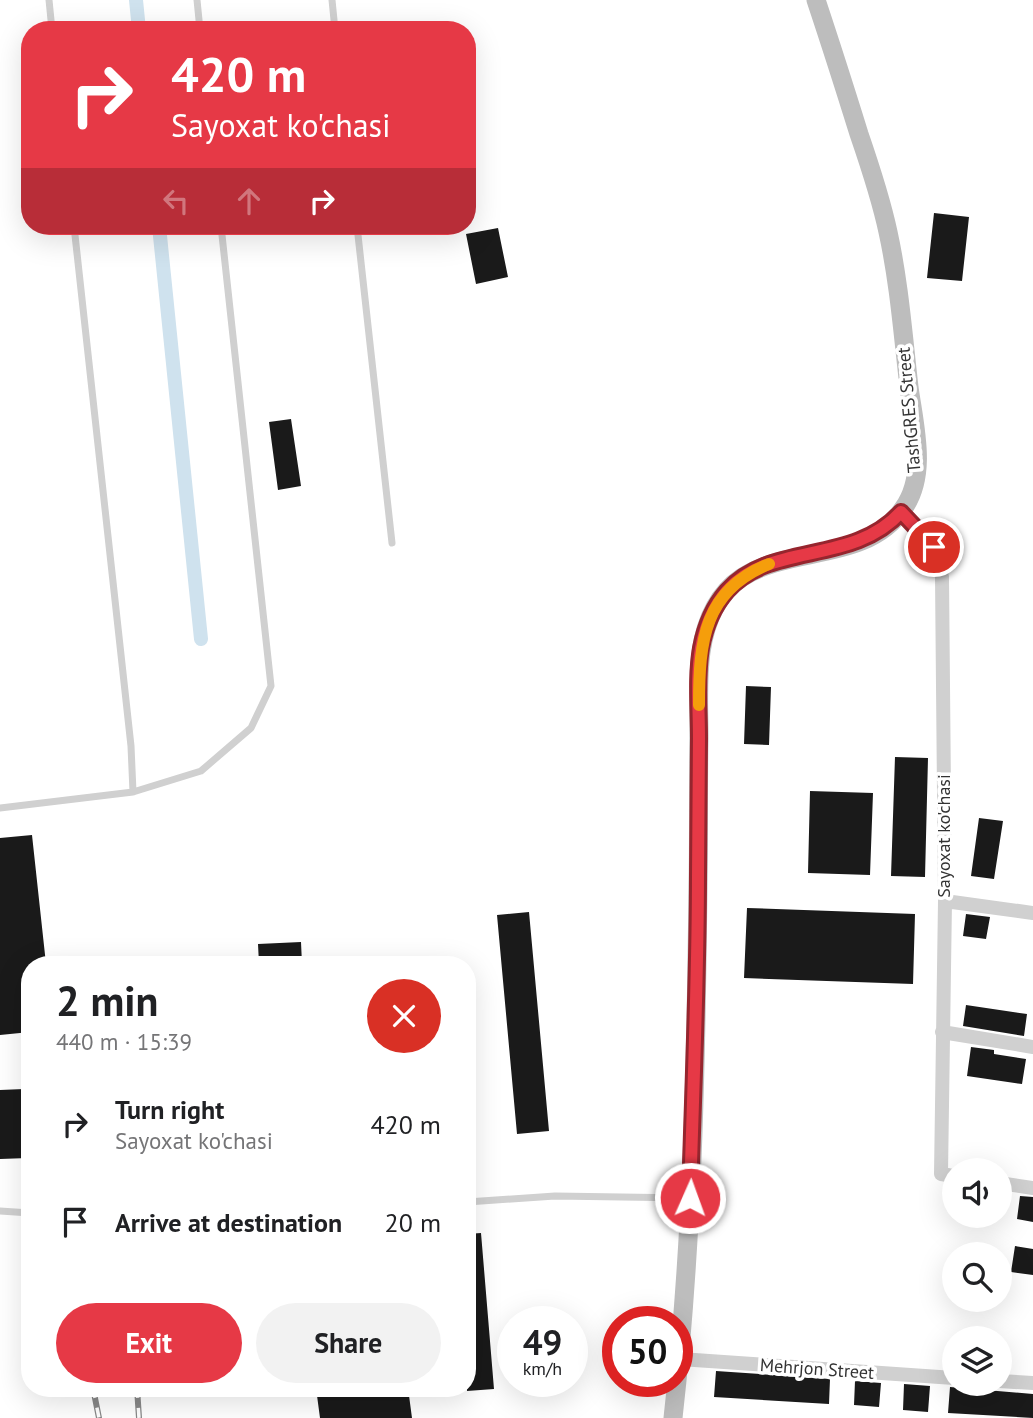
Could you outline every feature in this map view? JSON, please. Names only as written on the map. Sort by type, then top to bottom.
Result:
[{"type":"main road","name":"TashGRES Street","points":[[683,1306],[690,1198],[698,886],[699,670],[704,633],[719,601],[742,577],[770,564],[866,539],[885,528],[901,512],[915,482],[916,448],[899,299],[888,231],[816,0]]},
{"type":"main road","name":"TashGRES Street","points":[[673,1418],[675,1397]]},
{"type":"street","name":"Sayoxat ko'chasi","points":[[901,512],[934,547],[943,578],[945,901],[942,1158]]},
{"type":"street","points":[[945,901],[1033,913]]},
{"type":"street","points":[[942,1032],[1033,1047]]},
{"type":"street","points":[[1012,1185],[1033,1188]]},
{"type":"street","name":"Mehrjon Street","points":[[693,1360],[942,1377]]},
{"type":"street","points":[[1012,1382],[1033,1383]]},
{"type":"lane","points":[[49,0],[51,21]]},
{"type":"lane","points":[[197,0],[199,21]]},
{"type":"lane","points":[[332,0],[334,21]]},
{"type":"lane","points":[[75,235],[129,732],[133,792]]},
{"type":"lane","points":[[0,808],[133,792],[201,771],[251,728],[271,685],[222,235]]},
{"type":"lane","points":[[358,235],[392,543]]},
{"type":"lane","points":[[476,1201],[555,1196],[690,1198]]},
{"type":"lane","points":[[0,1211],[21,1212]]},
{"type":"building","points":[[934,213],[969,217],[962,281],[927,278]]},
{"type":"building","points":[[498,228],[508,277],[476,284],[466,235],[476,235],[476,232]]},
{"type":"building","points":[[291,419],[301,486],[278,490],[269,422]]},
{"type":"building","points":[[746,686],[771,687],[769,745],[744,744]]},
{"type":"building","points":[[895,757],[928,758],[925,877],[891,876]]},
{"type":"building","points":[[810,791],[873,793],[870,875],[808,873]]},
{"type":"building","points":[[979,818],[1003,821],[994,879],[971,876]]},
{"type":"building","points":[[32,835],[45,956],[21,956],[21,1033],[0,1035],[0,838]]},
{"type":"building","points":[[747,908],[915,914],[913,984],[744,978]]},
{"type":"building","points":[[529,912],[549,1131],[517,1134],[497,915]]},
{"type":"building","points":[[966,914],[990,917],[986,939],[963,936]]},
{"type":"building","points":[[301,942],[302,956],[259,956],[258,944]]},
{"type":"building","points":[[966,1005],[1027,1014],[1024,1036],[963,1026]]},
{"type":"building","points":[[971,1047],[1026,1059],[1022,1084],[967,1076]]},
{"type":"building","points":[[21,1089],[21,1158],[0,1159],[0,1090]]},
{"type":"building","points":[[1020,1196],[1033,1197],[1033,1222],[1017,1219]]},
{"type":"building","points":[[476,1233],[481,1233],[494,1389],[476,1390]]},
{"type":"building","points":[[1015,1246],[1033,1249],[1033,1275],[1012,1272]]},
{"type":"building","points":[[716,1371],[830,1379],[829,1404],[714,1397]]},
{"type":"building","points":[[855,1381],[881,1383],[879,1407],[854,1405]]},
{"type":"building","points":[[904,1384],[930,1386],[928,1412],[903,1410]]},
{"type":"building","points":[[1012,1392],[1033,1394],[1033,1418],[948,1413],[949,1396],[1012,1396]]},
{"type":"building","points":[[317,1397],[409,1397],[412,1418],[320,1418]]},
{"type":"waterway","points":[[136,0],[138,21]]},
{"type":"waterway","points":[[160,235],[201,639]]},
{"type":"railway","points":[[95,1397],[99,1418]]},
{"type":"railway","points":[[138,1397],[139,1418]]},
{"type":"slow traffic","points":[[699,705],[701,651],[709,618],[719,601],[742,577],[769,564]]},
{"type":"route","points":[[690,1198],[698,886],[699,670],[709,618],[729,589],[756,569],[866,539],[885,528],[901,512],[934,547]]}]
